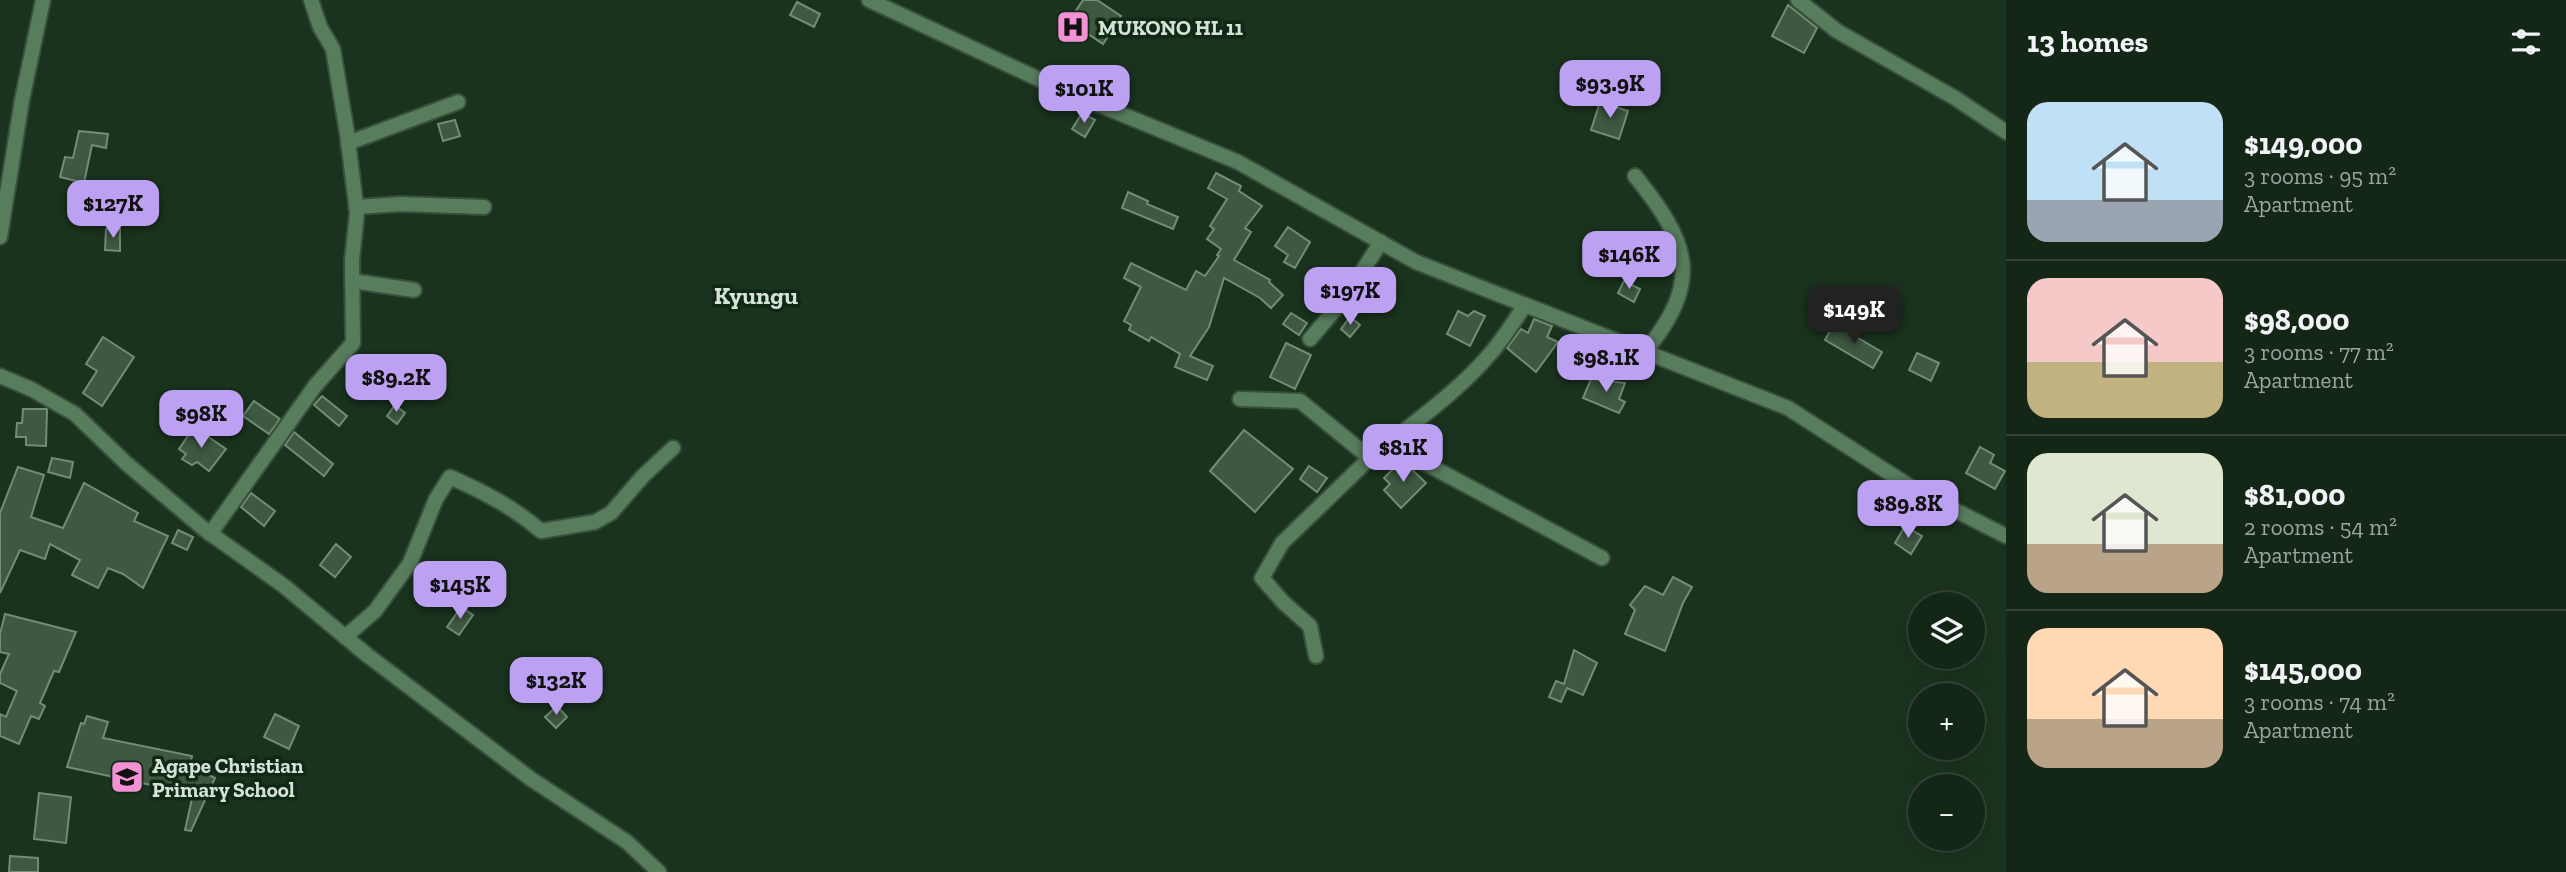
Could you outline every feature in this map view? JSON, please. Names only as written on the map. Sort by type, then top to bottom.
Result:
[{"type":"street","points":[[0,237],[4,186],[43,0]]},
{"type":"street","points":[[210,534],[316,386],[353,343],[352,281],[356,207],[340,78],[333,48],[320,27],[311,0]]},
{"type":"street","points":[[869,0],[1058,88],[1238,162],[1416,262],[1788,408],[1917,491],[2006,536]]},
{"type":"street","points":[[1798,0],[1838,31],[1955,98],[2006,132]]},
{"type":"street","points":[[348,144],[458,103]]},
{"type":"street","points":[[1635,176],[1658,204],[1683,252],[1681,291],[1664,330],[1644,353]]},
{"type":"street","points":[[356,207],[401,204],[484,207]]},
{"type":"street","points":[[1310,339],[1345,298],[1381,242]]},
{"type":"street","points":[[352,281],[414,290]]},
{"type":"street","points":[[1316,656],[1310,625],[1284,603],[1262,578],[1282,543],[1370,458],[1448,395],[1489,356],[1525,305]]},
{"type":"street","points":[[0,376],[31,388],[75,414],[127,464],[210,534],[284,586],[345,637],[531,779],[627,842],[659,872]]},
{"type":"street","points":[[1240,399],[1300,401],[1370,458]]},
{"type":"street","points":[[1392,441],[1419,460],[1602,558]]},
{"type":"street","points":[[345,637],[375,611],[410,563],[436,499],[450,477],[491,495],[541,531],[595,522],[611,513],[673,447]]},
{"type":"building","points":[[1083,0],[1097,0],[1121,16],[1103,44],[1069,21]]},
{"type":"building","points":[[797,2],[820,14],[814,27],[790,15]]},
{"type":"building","points":[[1788,5],[1817,28],[1804,53],[1772,36]]},
{"type":"building","points":[[1600,102],[1628,111],[1619,139],[1591,130]]},
{"type":"building","points":[[1082,113],[1095,120],[1085,137],[1072,129]]},
{"type":"building","points":[[455,120],[460,136],[443,141],[438,124]]},
{"type":"building","points":[[79,131],[108,134],[106,148],[92,145],[84,183],[60,177],[65,157],[73,158]]},
{"type":"building","points":[[1216,173],[1241,186],[1239,191],[1262,206],[1245,228],[1251,232],[1234,260],[1270,280],[1283,295],[1271,308],[1260,298],[1224,278],[1209,327],[1190,356],[1213,366],[1207,380],[1175,367],[1180,354],[1151,337],[1149,341],[1129,330],[1131,325],[1124,321],[1141,287],[1124,278],[1131,263],[1186,290],[1196,271],[1205,276],[1221,249],[1207,239],[1214,229],[1210,226],[1227,199],[1208,188]]},
{"type":"building","points":[[1128,192],[1148,201],[1147,204],[1178,217],[1173,229],[1122,208]]},
{"type":"building","points":[[1288,227],[1310,242],[1295,268],[1284,262],[1288,255],[1275,246]]},
{"type":"building","points":[[106,229],[120,229],[120,251],[105,250]]},
{"type":"building","points":[[1375,281],[1392,297],[1382,308],[1365,291]]},
{"type":"building","points":[[1624,281],[1640,289],[1634,302],[1618,293]]},
{"type":"building","points":[[1458,311],[1468,316],[1474,311],[1485,316],[1470,346],[1447,334]]},
{"type":"building","points":[[1291,313],[1307,323],[1299,335],[1283,324]]},
{"type":"building","points":[[1350,317],[1360,325],[1350,337],[1341,329]]},
{"type":"building","points":[[1534,319],[1552,326],[1547,337],[1558,342],[1536,372],[1507,348],[1521,329],[1528,333]]},
{"type":"building","points":[[1834,324],[1882,352],[1873,368],[1825,340]]},
{"type":"building","points":[[103,337],[134,357],[102,406],[83,393],[97,371],[86,364]]},
{"type":"building","points":[[1286,343],[1311,355],[1295,389],[1270,377]]},
{"type":"building","points":[[1917,353],[1939,363],[1931,381],[1909,370]]},
{"type":"building","points":[[1591,379],[1625,383],[1619,399],[1625,402],[1619,413],[1583,398]]},
{"type":"building","points":[[322,396],[347,416],[339,426],[314,405]]},
{"type":"building","points":[[254,401],[280,419],[269,434],[243,416]]},
{"type":"building","points":[[395,405],[405,413],[397,424],[387,416]]},
{"type":"building","points":[[23,409],[47,409],[46,446],[26,445],[26,437],[16,437],[17,423],[22,423]]},
{"type":"building","points":[[194,427],[226,449],[209,471],[197,462],[192,465],[182,459],[186,454],[179,449]]},
{"type":"building","points":[[1244,430],[1293,469],[1255,512],[1210,471]]},
{"type":"building","points":[[294,432],[333,464],[324,476],[285,445]]},
{"type":"building","points":[[1980,447],[1994,455],[1990,463],[2005,471],[1995,489],[1966,473]]},
{"type":"building","points":[[52,458],[73,462],[70,478],[48,472]]},
{"type":"building","points":[[1402,460],[1426,483],[1401,508],[1384,490],[1390,484],[1384,478]]},
{"type":"building","points":[[1309,466],[1327,478],[1317,492],[1300,479]]},
{"type":"building","points":[[18,467],[44,475],[31,517],[63,528],[84,483],[138,513],[134,521],[168,536],[143,588],[123,574],[108,568],[98,588],[72,575],[80,560],[50,544],[45,559],[20,550],[0,593],[0,513]]},
{"type":"building","points":[[251,493],[275,511],[264,526],[241,507]]},
{"type":"building","points":[[1905,526],[1922,536],[1911,554],[1895,543]]},
{"type":"building","points":[[178,530],[193,537],[187,550],[172,543]]},
{"type":"building","points":[[336,544],[351,557],[335,577],[320,565]]},
{"type":"building","points":[[1673,577],[1692,587],[1665,651],[1625,634],[1635,610],[1630,605],[1645,586],[1663,595]]},
{"type":"building","points":[[461,607],[473,615],[459,635],[447,627]]},
{"type":"building","points":[[5,614],[76,632],[59,672],[54,671],[40,703],[45,706],[39,719],[31,716],[19,744],[0,736],[0,714],[6,717],[17,691],[0,683],[0,674],[9,654],[0,652],[0,634]]},
{"type":"building","points":[[1574,650],[1597,663],[1583,695],[1567,688],[1561,702],[1549,697],[1556,681],[1564,684]]},
{"type":"building","points":[[557,706],[567,717],[556,728],[545,717]]},
{"type":"building","points":[[275,714],[299,726],[289,749],[264,737]]},
{"type":"building","points":[[87,716],[108,722],[103,738],[192,756],[190,766],[215,778],[191,831],[185,830],[193,794],[67,767],[81,723],[84,724]]},
{"type":"building","points":[[39,793],[71,797],[66,843],[34,839]]},
{"type":"building","points":[[10,856],[38,858],[38,872],[9,872]]},
{"type":"place","name":"MUKONO HL 11","points":[[1073,27]]},
{"type":"place","name":"Agape Christian Primary School","points":[[127,777]]},
{"type":"district","name":"Kyungu","points":[[756,295]]}]
